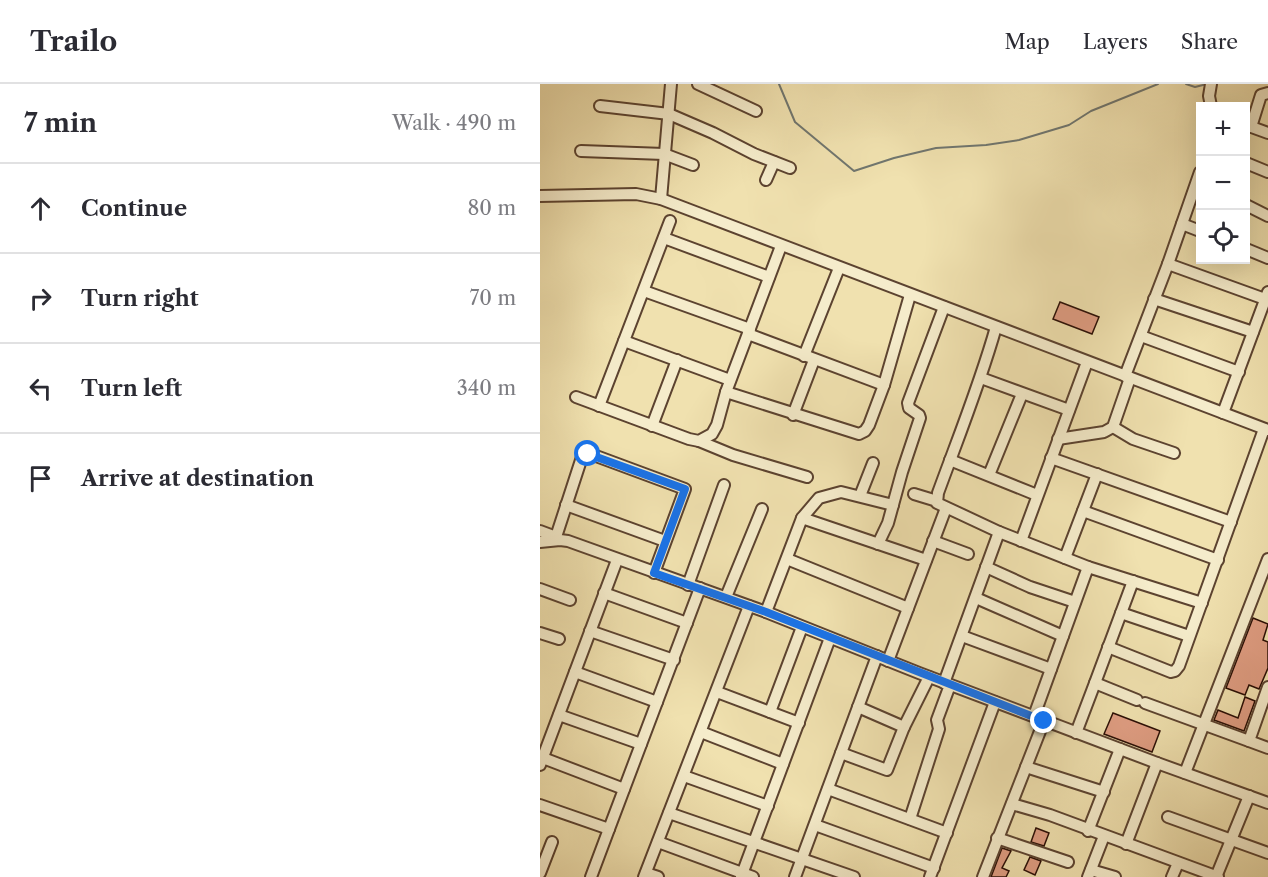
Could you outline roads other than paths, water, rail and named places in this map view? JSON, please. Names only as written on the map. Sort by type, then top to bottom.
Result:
[{"type":"street","points":[[661,199],[671,84]]},
{"type":"street","points":[[698,84],[756,111]]},
{"type":"street","points":[[1210,86],[1210,102]]},
{"type":"street","points":[[1250,121],[1261,95],[1268,93]]},
{"type":"street","points":[[600,105],[669,114],[790,168]]},
{"type":"street","points":[[1250,127],[1268,133]]},
{"type":"street","points":[[581,151],[664,154],[693,165]]},
{"type":"street","points":[[766,180],[774,162]]},
{"type":"street","points":[[1250,165],[1268,172]]},
{"type":"street","points":[[1058,439],[1104,432],[1113,427],[1127,377],[1154,299],[1196,192]]},
{"type":"street","points":[[540,196],[636,194],[661,199],[1266,430],[1179,666],[1171,672],[1108,647]]},
{"type":"street","points":[[1250,207],[1268,216]]},
{"type":"street","points":[[600,406],[670,221]]},
{"type":"street","points":[[1182,224],[1196,229]]},
{"type":"street","points":[[664,238],[769,277]]},
{"type":"street","points":[[699,441],[712,434],[717,425],[730,380],[781,246]]},
{"type":"street","points":[[1250,251],[1268,258]]},
{"type":"street","points":[[1168,264],[1267,296],[1223,413]]},
{"type":"street","points":[[794,415],[809,358],[839,268]]},
{"type":"street","points":[[644,291],[749,331],[809,358],[884,385]]},
{"type":"street","points":[[726,392],[859,434],[865,431],[884,385],[910,295]]},
{"type":"street","points":[[1154,299],[1253,332]]},
{"type":"street","points":[[878,544],[893,505],[920,418],[909,408],[908,403],[944,307]]},
{"type":"street","points":[[888,661],[933,541],[950,460],[981,378],[996,327]]},
{"type":"street","points":[[1141,336],[1239,372]]},
{"type":"street","points":[[624,341],[730,380]]},
{"type":"street","points":[[652,426],[677,360]]},
{"type":"street","points":[[1020,541],[1087,362]]},
{"type":"street","points":[[981,378],[1069,410]]},
{"type":"street","points":[[988,475],[1022,393]]},
{"type":"street","points":[[576,397],[733,455],[807,477]]},
{"type":"street","points":[[1113,427],[1133,439],[1174,453]]},
{"type":"street","points":[[555,538],[582,457],[588,454],[596,456],[685,489],[654,573]]},
{"type":"street","points":[[1051,458],[1231,522]]},
{"type":"street","points":[[950,460],[1037,495]]},
{"type":"street","points":[[860,496],[873,463]]},
{"type":"street","points":[[1065,558],[1097,474]]},
{"type":"street","points":[[688,585],[724,485]]},
{"type":"street","points":[[766,612],[802,518],[819,498],[841,492],[893,505]]},
{"type":"street","points":[[914,494],[1020,541],[1088,567],[1202,603]]},
{"type":"street","points":[[566,504],[665,541]]},
{"type":"street","points":[[726,597],[762,509]]},
{"type":"street","points":[[1083,511],[1218,560]]},
{"type":"street","points":[[802,518],[926,560]]},
{"type":"street","points":[[540,531],[726,597],[1157,764],[1268,803]]},
{"type":"street","points":[[910,819],[939,729],[937,720],[947,684],[999,532]]},
{"type":"street","points":[[540,542],[555,538]]},
{"type":"street","points":[[933,541],[968,554]]},
{"type":"street","points":[[787,559],[908,608]]},
{"type":"street","points":[[1185,773],[1268,559]]},
{"type":"street","points":[[617,560],[541,761],[624,789]]},
{"type":"street","points":[[986,567],[1076,602]]},
{"type":"street","points":[[983,877],[1026,767],[1051,669],[1088,567]]},
{"type":"street","points":[[1076,733],[1133,581]]},
{"type":"street","points":[[591,877],[700,588]]},
{"type":"street","points":[[540,589],[570,600]]},
{"type":"street","points":[[604,593],[687,623]]},
{"type":"street","points":[[976,598],[1063,636]]},
{"type":"street","points":[[658,877],[645,875],[749,606]]},
{"type":"street","points":[[1121,614],[1189,636]]},
{"type":"street","points":[[770,712],[802,627]]},
{"type":"street","points":[[590,631],[674,660]]},
{"type":"street","points":[[540,633],[559,639]]},
{"type":"street","points":[[962,636],[1051,669]]},
{"type":"street","points":[[658,842],[746,876],[754,842],[830,638]]},
{"type":"street","points":[[795,877],[877,656]]},
{"type":"street","points":[[575,672],[657,702]]},
{"type":"street","points":[[841,753],[887,770],[904,727],[929,677]]},
{"type":"street","points":[[1095,683],[1268,748]]},
{"type":"street","points":[[1249,741],[1268,687]]},
{"type":"street","points":[[717,692],[799,723]]},
{"type":"street","points":[[814,825],[932,873],[995,702]]},
{"type":"street","points":[[858,707],[904,727]]},
{"type":"street","points":[[559,715],[641,744]]},
{"type":"street","points":[[701,732],[783,764]]},
{"type":"street","points":[[1089,831],[1120,749]]},
{"type":"street","points":[[1126,844],[1157,764]]},
{"type":"street","points":[[1026,767],[1104,792]]},
{"type":"street","points":[[684,776],[768,806]]},
{"type":"street","points":[[828,789],[947,833]]},
{"type":"street","points":[[1012,804],[1217,877],[1249,796]]},
{"type":"street","points":[[540,805],[609,829]]},
{"type":"street","points":[[669,813],[802,857],[854,877]]},
{"type":"street","points":[[1168,817],[1268,853]]},
{"type":"street","points":[[1104,836],[1090,873],[1115,877]]},
{"type":"street","points":[[998,838],[1068,862]]},
{"type":"street","points":[[540,873],[552,842]]},
{"type":"street","points":[[1172,877],[1178,863]]},
{"type":"waterway","points":[[779,84],[795,122],[854,171],[936,148],[986,145],[1019,140],[1069,125],[1091,111],[1158,84]]},
{"type":"waterway","points":[[1186,84],[1195,87],[1207,84]]}]
